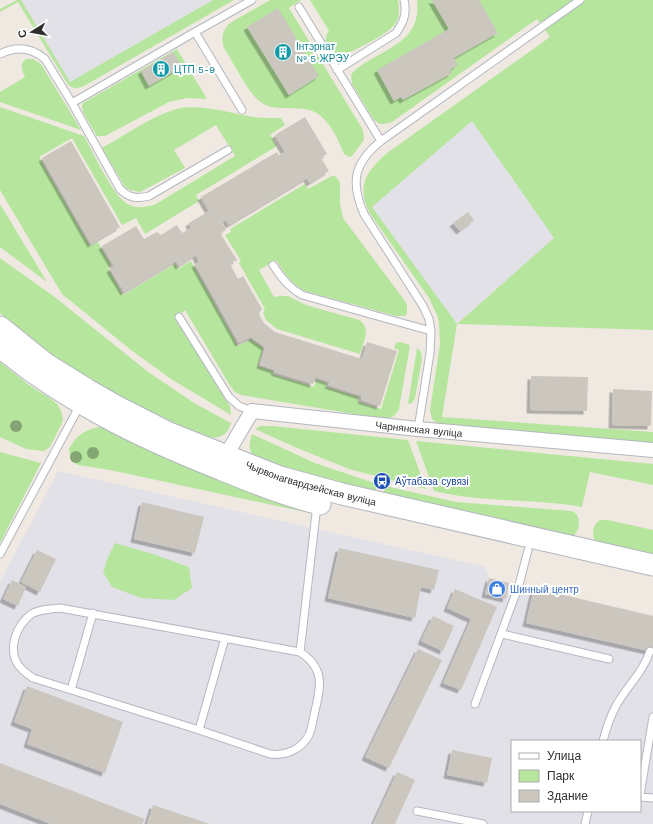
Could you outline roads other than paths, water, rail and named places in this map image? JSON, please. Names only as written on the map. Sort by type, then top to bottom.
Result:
[{"type":"main road","name":"Чырвонагвардзейская вуліца","points":[[0,327],[46,364],[113,422],[148,438],[222,462],[266,487],[318,496],[653,565]]},
{"type":"main road","name":"Чырвонагвардзейская вуліца","points":[[0,346],[24,366],[54,387],[84,397]]},
{"type":"main road","name":"Чырвонагвардзейская вуліца","points":[[318,496],[528,550],[653,579]]},
{"type":"street","name":"Чарнянская вуліца","points":[[252,411],[418,429],[653,450]]},
{"type":"street","points":[[222,462],[252,411]]},
{"type":"lane","points":[[72,103],[252,0]]},
{"type":"lane","points":[[337,70],[396,33],[402,25],[405,17],[406,7],[404,0]]},
{"type":"lane","points":[[418,429],[430,353],[431,331],[423,306],[359,204],[356,181],[358,170],[362,160],[369,151],[381,141],[580,0]]},
{"type":"lane","points":[[299,7],[381,141]]},
{"type":"lane","points":[[195,32],[242,110]]},
{"type":"lane","points":[[0,54],[7,50],[18,48],[29,49],[45,59],[72,103],[120,189],[133,198],[149,196],[228,150]]},
{"type":"lane","points":[[273,266],[289,287],[302,295],[431,331]]},
{"type":"lane","points":[[179,317],[229,396],[239,406],[252,411]]},
{"type":"lane","points":[[0,554],[84,397]]},
{"type":"lane","points":[[300,652],[318,496]]},
{"type":"lane","points":[[475,704],[519,585],[528,550]]},
{"type":"lane","points":[[60,608],[300,652],[308,657],[318,671],[320,689],[309,734],[304,742],[296,749],[283,754],[270,754],[33,678],[24,672],[17,662],[14,652],[15,639],[20,626],[31,615],[44,610],[60,608]]},
{"type":"lane","points":[[71,690],[93,613]]},
{"type":"lane","points":[[502,634],[609,659]]},
{"type":"lane","points":[[199,730],[225,638]]},
{"type":"lane","points":[[603,740],[610,718],[616,706],[642,670],[650,651]]},
{"type":"lane","points":[[641,790],[653,717]]},
{"type":"lane","points":[[641,796],[653,798]]},
{"type":"lane","points":[[417,811],[483,824]]},
{"type":"lane","points":[[585,824],[588,812]]},
{"type":"place","name":"Інтэрнат № 5 ЖРЭУ","points":[[283,52]]},
{"type":"place","name":"ЦТП 5-9","points":[[161,69]]},
{"type":"place","name":"Аўтабаза сувязі","points":[[382,481]]},
{"type":"place","name":"Шинный центр","points":[[497,589]]}]
